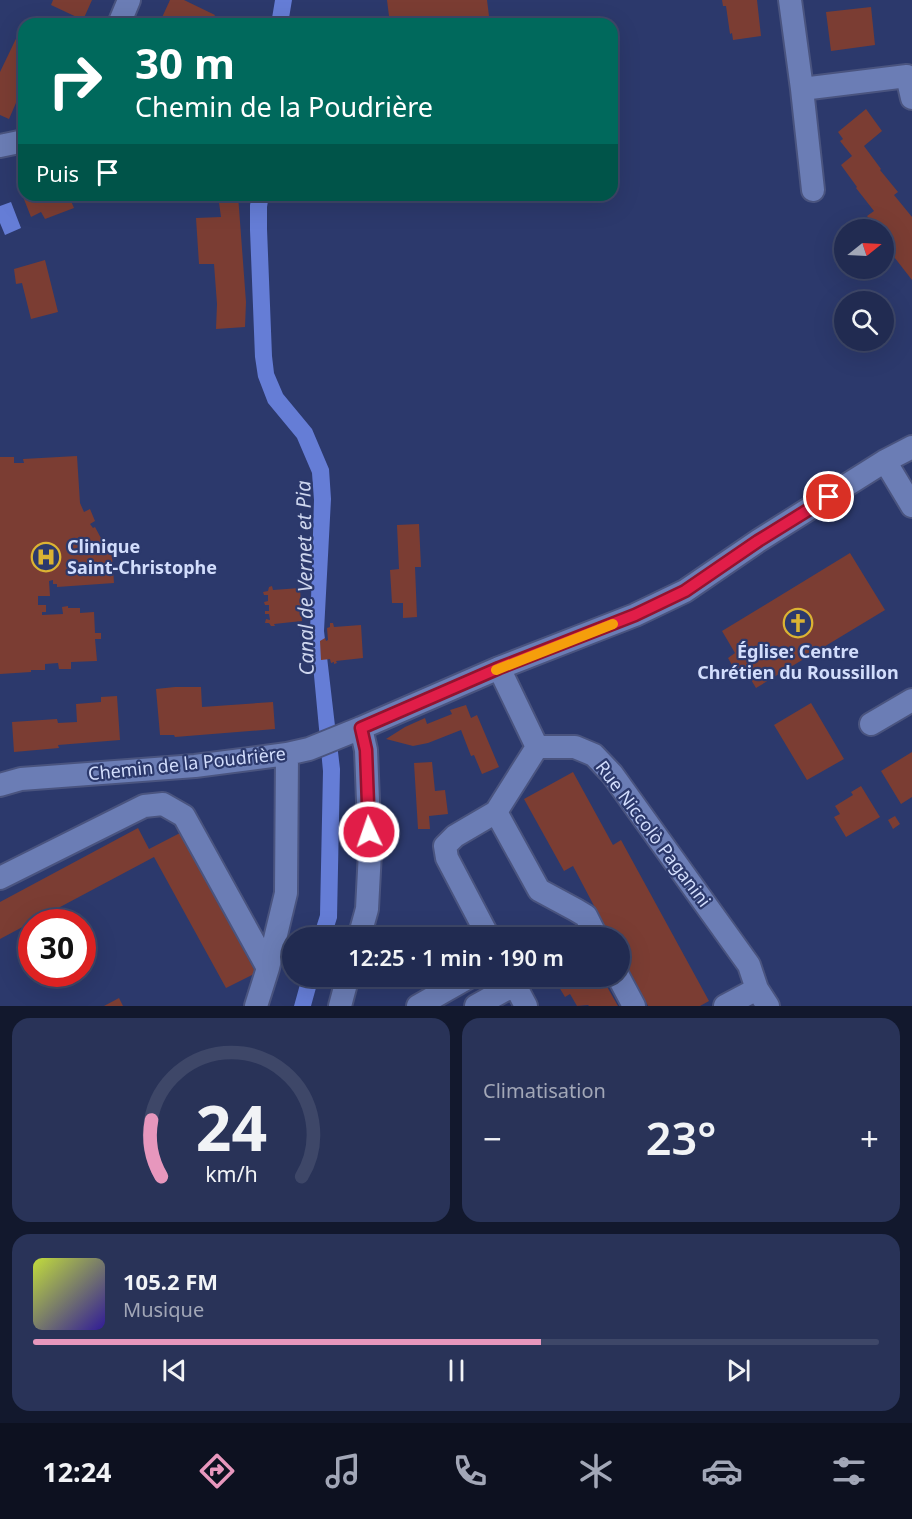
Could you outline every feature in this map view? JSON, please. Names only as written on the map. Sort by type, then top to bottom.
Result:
[{"type":"street","points":[[122,18],[129,0]]},
{"type":"street","points":[[790,0],[813,190]]},
{"type":"street","points":[[802,89],[910,82]]},
{"type":"street","points":[[0,146],[18,142]]},
{"type":"street","name":"Chemin de la Poudrière","points":[[0,785],[21,779],[195,766],[309,749],[499,668],[635,615],[685,591],[758,541],[885,461],[912,447]]},
{"type":"street","points":[[885,461],[912,506]]},
{"type":"street","points":[[483,927],[447,858],[445,846],[455,836],[496,812],[537,747],[499,668]]},
{"type":"street","points":[[871,724],[912,700]]},
{"type":"street","points":[[361,728],[366,750],[370,852],[367,909],[362,927]]},
{"type":"street","name":"Rue Niccolò Paganini","points":[[537,747],[575,747],[594,755],[612,774],[749,965],[763,998]]},
{"type":"street","points":[[256,1006],[268,968],[286,893],[287,754]]},
{"type":"street","points":[[0,878],[144,806],[163,804],[184,816],[268,968]]},
{"type":"street","points":[[496,812],[539,890],[586,916],[592,927]]},
{"type":"street","points":[[340,1006],[345,987]]},
{"type":"street","points":[[418,1006],[452,987]]},
{"type":"street","points":[[476,1006],[503,987]]},
{"type":"street","points":[[515,987],[526,1006]]},
{"type":"street","points":[[624,987],[634,1006]]},
{"type":"street","points":[[725,1006],[763,998]]},
{"type":"water","points":[[275,0],[292,0],[289,18],[272,18]]},
{"type":"water","name":"Canal de Vernet et Pia","points":[[251,201],[268,201],[267,229],[274,373],[283,394],[312,429],[329,469],[331,499],[324,631],[340,769],[337,918],[334,927],[316,927],[320,915],[323,771],[310,633],[314,500],[312,473],[297,438],[268,403],[258,377],[255,357]]},
{"type":"water","points":[[11,202],[21,228],[5,235],[0,223],[0,206]]},
{"type":"water","points":[[299,987],[316,987],[311,1006],[294,1006]]},
{"type":"building","points":[[53,0],[92,0],[84,18],[79,18],[51,5]]},
{"type":"building","points":[[170,0],[184,0],[215,15],[213,18],[162,18]]},
{"type":"building","points":[[387,0],[487,0],[489,18],[389,18]]},
{"type":"building","points":[[722,0],[757,0],[761,36],[733,40],[726,6],[723,6]]},
{"type":"building","points":[[871,7],[875,45],[831,51],[826,12]]},
{"type":"building","points":[[18,35],[18,98],[9,119],[0,115],[0,72]]},
{"type":"building","points":[[866,109],[882,131],[864,146],[898,192],[894,195],[912,217],[912,280],[894,257],[894,219],[869,219],[867,216],[874,211],[841,165],[852,156],[840,141],[843,139],[838,132]]},
{"type":"building","points":[[25,201],[71,201],[74,208],[45,219],[41,212],[31,217]]},
{"type":"building","points":[[219,201],[238,201],[246,302],[245,327],[216,329],[214,264],[199,264],[196,218],[221,217]]},
{"type":"building","points":[[45,260],[58,312],[31,319],[22,283],[16,284],[14,269]]},
{"type":"building","points":[[77,456],[80,503],[84,512],[90,509],[95,521],[90,524],[93,528],[95,527],[112,555],[114,583],[57,587],[57,584],[53,584],[53,580],[49,581],[50,596],[38,596],[38,605],[46,605],[46,612],[42,612],[42,615],[63,614],[62,607],[68,606],[68,608],[80,608],[80,613],[94,612],[95,633],[101,633],[101,639],[95,639],[97,661],[71,662],[71,669],[59,669],[58,663],[45,664],[45,670],[0,674],[0,457],[14,457],[14,463],[24,463],[23,459]]},
{"type":"building","points":[[419,524],[421,567],[415,567],[417,617],[403,618],[403,603],[392,603],[390,570],[399,569],[397,525]]},
{"type":"building","name":"Église: Centre Chrétien du Roussillon","points":[[850,553],[885,610],[756,688],[744,668],[736,672],[728,658],[735,653],[722,631]]},
{"type":"building","points":[[272,586],[273,590],[300,588],[302,621],[274,624],[275,626],[265,623],[266,619],[270,620],[269,614],[265,614],[265,611],[269,611],[269,605],[265,605],[264,602],[268,601],[268,595],[264,595],[263,592],[268,591]]},
{"type":"building","points":[[330,623],[333,623],[334,627],[361,625],[363,658],[336,661],[337,663],[334,664],[330,659],[321,660],[320,641],[325,638],[326,641],[328,640],[327,628],[330,627]]},
{"type":"building","points":[[201,687],[202,707],[273,702],[275,729],[175,737],[174,735],[160,735],[156,689]]},
{"type":"building","points":[[117,696],[120,740],[58,745],[59,748],[14,752],[12,722],[57,719],[58,723],[77,722],[76,704],[101,702],[101,697]]},
{"type":"building","points":[[811,703],[844,759],[807,780],[774,725]]},
{"type":"building","points":[[466,705],[471,718],[477,715],[499,767],[482,774],[474,755],[471,756],[461,730],[428,743],[413,746],[386,739],[425,718],[427,724],[452,714],[450,710]]},
{"type":"building","points":[[912,752],[912,797],[901,804],[881,771]]},
{"type":"building","points":[[432,762],[435,791],[445,790],[448,814],[429,816],[430,829],[418,829],[414,763]]},
{"type":"building","points":[[573,772],[613,845],[621,840],[709,1001],[700,1006],[648,1006],[630,972],[630,927],[605,927],[573,866],[564,871],[524,799]]},
{"type":"building","points":[[861,786],[880,817],[846,837],[834,817],[840,814],[835,806],[853,795],[851,792]]},
{"type":"building","points":[[895,816],[900,824],[893,829],[888,820]]},
{"type":"building","points":[[138,828],[149,849],[180,833],[256,973],[226,988],[154,857],[56,909],[18,909],[18,929],[0,939],[0,902]]},
{"type":"building","points":[[559,987],[607,987],[618,1006],[577,1006],[570,994],[565,997]]},
{"type":"building","points":[[119,998],[123,1006],[104,1006]]},
{"type":"slow traffic","points":[[496,670],[613,624]]},
{"type":"place","name":"Clinique Saint-Christophe","points":[[46,557]]},
{"type":"place","name":"Église: Centre Chrétien du Roussillon","points":[[798,623]]},
{"type":"route","points":[[369,832],[366,750],[361,728],[499,668],[635,615],[685,591],[758,541],[829,497]]}]
